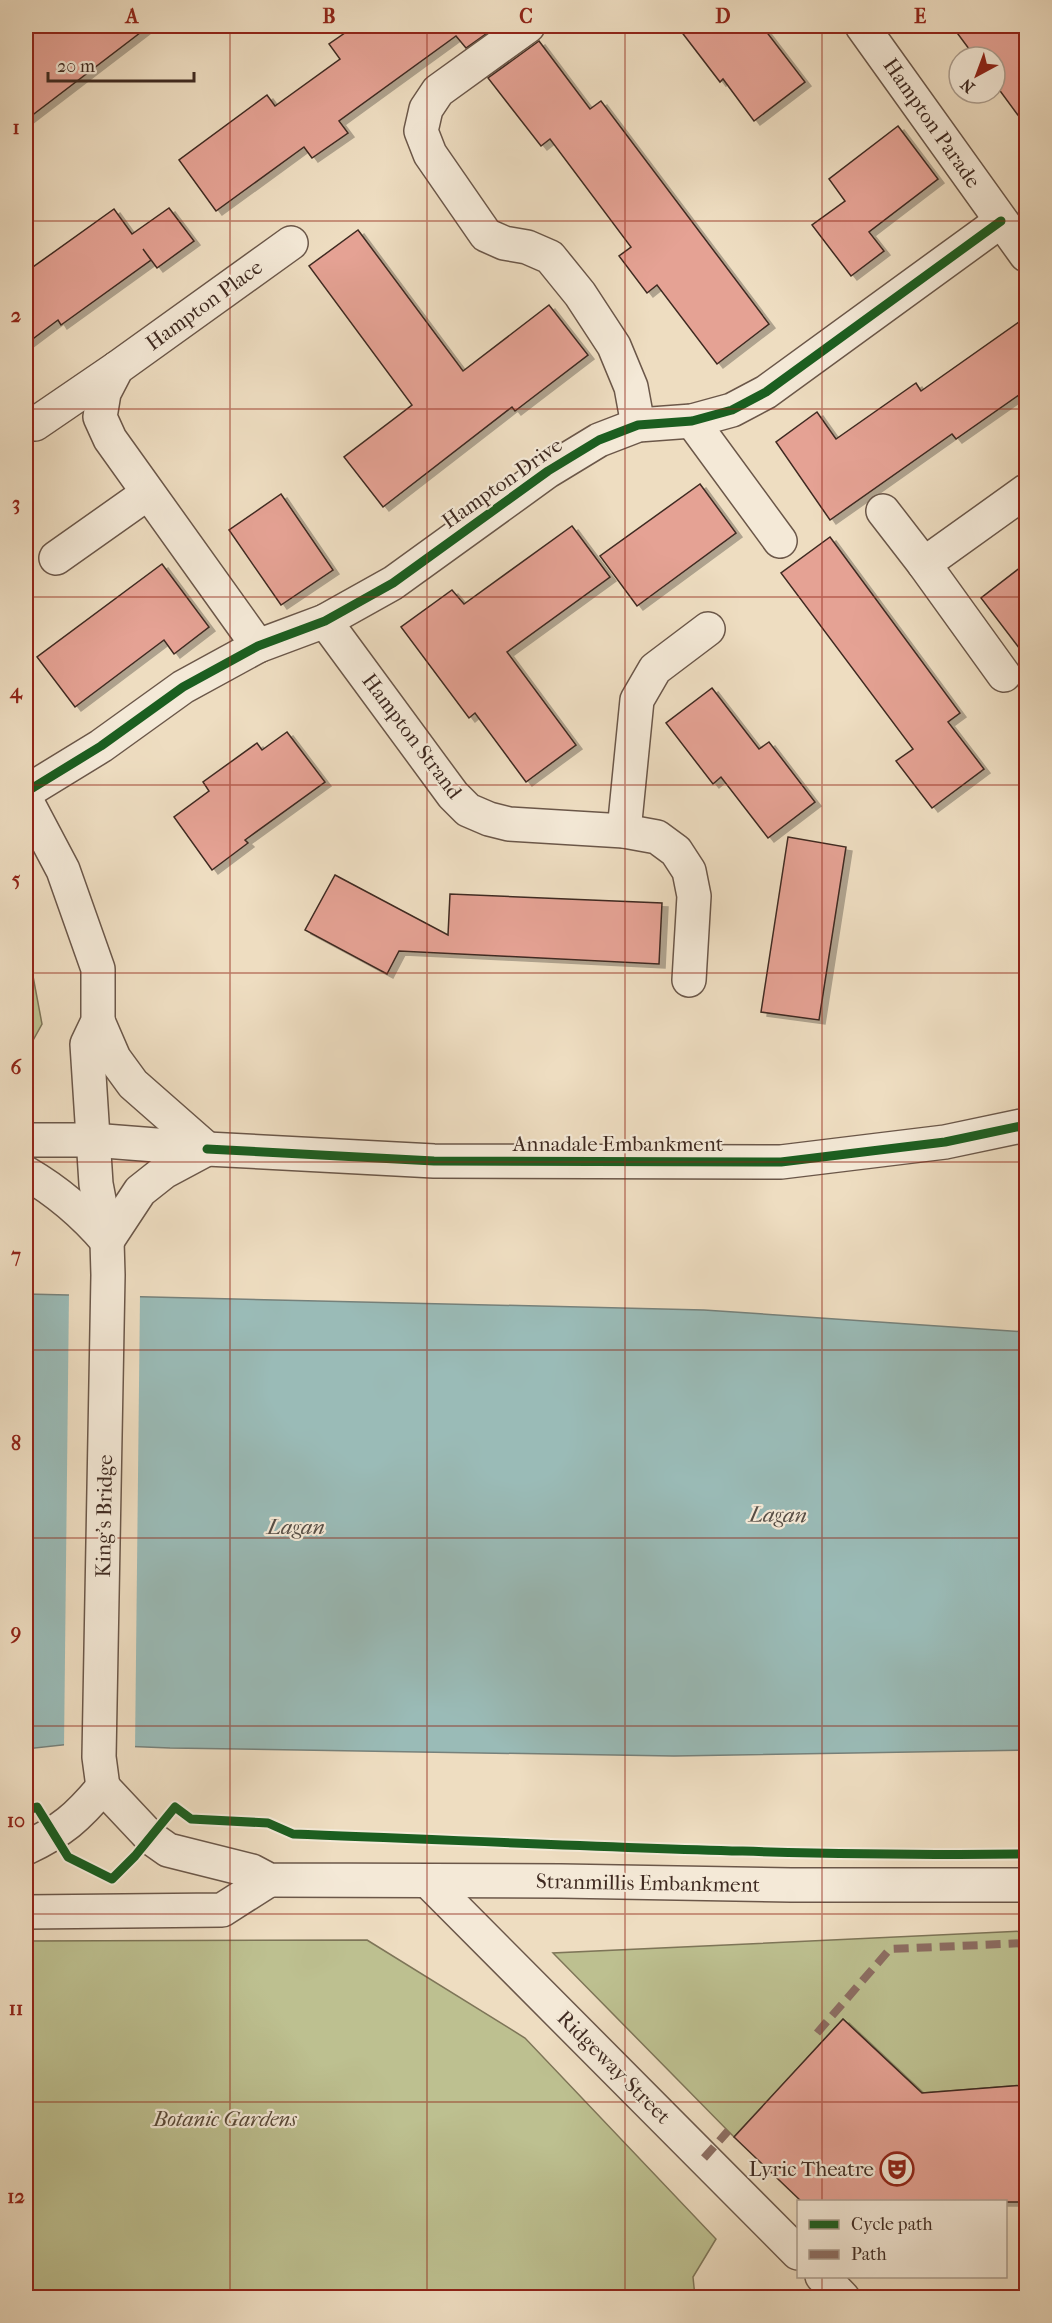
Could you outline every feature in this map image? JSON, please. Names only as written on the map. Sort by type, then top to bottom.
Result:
[{"type":"street","points":[[528,26],[438,91],[426,109],[421,130],[430,154],[486,235],[504,243],[527,247],[550,257],[580,294],[614,346],[631,387],[638,425]]},
{"type":"street","name":"Hampton Parade","points":[[862,26],[1026,255]]},
{"type":"street","name":"Hampton Drive","points":[[26,792],[101,746],[183,687],[258,646],[325,621],[393,583],[548,471],[599,440],[638,425],[692,421],[732,410],[765,392],[1001,221]]},
{"type":"street","name":"Hampton Place","points":[[35,424],[291,243]]},
{"type":"street","name":"Hampton Place","points":[[117,368],[104,393],[100,417],[110,440],[258,646]]},
{"type":"street","points":[[692,421],[780,541]]},
{"type":"street","points":[[924,564],[1026,491]]},
{"type":"street","points":[[56,558],[148,493]]},
{"type":"street","points":[[883,512],[924,564],[1004,675]]},
{"type":"street","name":"Hampton Strand","points":[[325,621],[453,795],[468,810],[509,824],[624,831],[657,837],[676,851],[689,871],[694,896],[689,980]]},
{"type":"street","points":[[624,831],[637,700],[655,669],[708,629]]},
{"type":"street","points":[[26,800],[63,870],[98,969],[98,1021],[114,1058],[133,1084],[207,1149],[164,1172],[140,1191],[107,1241]]},
{"type":"street","points":[[98,1021],[87,1044],[96,1184],[107,1241]]},
{"type":"street","name":"Annadale Embankment","points":[[26,1142],[30,1140],[92,1140],[207,1149],[434,1161],[782,1162],[945,1142],[1026,1125]]},
{"type":"street","points":[[26,1173],[46,1185],[86,1217],[107,1241]]},
{"type":"street","name":"King's Bridge","points":[[101,1772],[107,1241]]},
{"type":"street","points":[[26,1848],[55,1834],[80,1815],[101,1772]]},
{"type":"street","name":"Stranmillis Embankment","points":[[101,1772],[151,1838],[168,1850],[252,1871],[269,1880],[791,1885],[1026,1884]]},
{"type":"street","points":[[26,1912],[222,1910],[269,1880]]},
{"type":"street","name":"Ridgeway Street","points":[[428,1881],[797,2252]]},
{"type":"street","points":[[823,2278],[843,2298]]},
{"type":"green space","points":[[26,939],[42,1024],[26,1053]]},
{"type":"green space","points":[[1026,1931],[1026,2085],[922,2093],[843,2019],[734,2137],[553,1953]]},
{"type":"green space","name":"Botanic Gardens","points":[[367,1940],[525,2038],[716,2239],[693,2277],[695,2297],[26,2297],[26,1941]]},
{"type":"water","name":"Lagan","points":[[26,1294],[704,1310],[1026,1332],[1026,1750],[674,1756],[170,1748],[71,1744],[26,1749]]},
{"type":"pier","points":[[69,1292],[140,1294],[135,1749],[64,1747]]},
{"type":"building","points":[[26,26],[149,26],[26,120]]},
{"type":"building","points":[[355,26],[497,26],[466,48],[456,36],[339,121],[348,133],[312,158],[304,147],[216,211],[179,160],[267,95],[275,106],[340,59],[329,44]]},
{"type":"building","points":[[677,26],[762,26],[805,82],[754,121],[723,79],[720,82]]},
{"type":"building","points":[[952,26],[1026,26],[1026,126],[1007,100],[1007,45],[966,45]]},
{"type":"building","points":[[539,41],[590,109],[601,101],[769,324],[717,364],[657,285],[647,293],[619,256],[631,247],[550,139],[541,146],[488,78]]},
{"type":"building","points":[[898,126],[938,179],[869,232],[884,251],[851,276],[812,225],[845,201],[829,179]]},
{"type":"building","points":[[169,208],[194,241],[157,268],[143,249],[151,260],[61,325],[58,320],[26,344],[26,272],[114,209],[132,234]]},
{"type":"building","points":[[358,230],[463,371],[549,305],[588,355],[515,411],[512,407],[383,507],[344,457],[412,405],[309,266]]},
{"type":"building","points":[[1026,317],[1026,390],[956,439],[952,434],[830,520],[776,442],[817,412],[836,439],[916,383],[921,391]]},
{"type":"building","points":[[700,484],[736,533],[637,606],[600,556]]},
{"type":"building","points":[[281,494],[333,570],[281,605],[229,530]]},
{"type":"building","points":[[572,526],[610,577],[507,652],[576,745],[526,782],[475,713],[469,718],[401,627],[452,590],[464,604]]},
{"type":"building","points":[[830,537],[960,713],[948,722],[984,769],[932,808],[896,761],[913,749],[781,573]]},
{"type":"building","points":[[1026,563],[1026,657],[981,598]]},
{"type":"building","points":[[162,564],[209,627],[174,654],[164,640],[75,707],[37,657]]},
{"type":"building","points":[[712,688],[759,749],[769,742],[815,802],[768,838],[721,777],[713,784],[666,723]]},
{"type":"building","points":[[287,732],[325,782],[245,840],[248,843],[212,870],[174,817],[209,791],[203,782],[257,743],[262,750]]},
{"type":"building","points":[[788,837],[846,847],[819,1020],[761,1012]]},
{"type":"building","points":[[335,875],[448,935],[450,894],[662,903],[659,964],[399,951],[387,974],[305,930]]},
{"type":"building","name":"Lyric Theatre","points":[[843,2019],[922,2093],[1026,2085],[1026,2202],[1007,2202],[1007,2200],[800,2200],[734,2137]]},
{"type":"marked path","points":[[817,2033],[890,1949],[1026,1943]]},
{"type":"marked path","points":[[704,2158],[728,2131]]},
{"type":"cycle path","points":[[26,792],[101,746],[183,687],[258,646],[325,621],[393,583],[548,471],[599,440],[638,425],[692,421],[732,410],[766,392],[1001,221]]},
{"type":"cycle path","points":[[207,1149],[434,1161],[781,1162],[945,1142],[1026,1125]]},
{"type":"cycle path","points":[[26,1811],[37,1807],[68,1857],[112,1879],[135,1856],[175,1807],[191,1819],[268,1823],[293,1834],[751,1851],[1026,1854]]},
{"type":"place","name":"Lyric Theatre","points":[[897,2169]]}]
